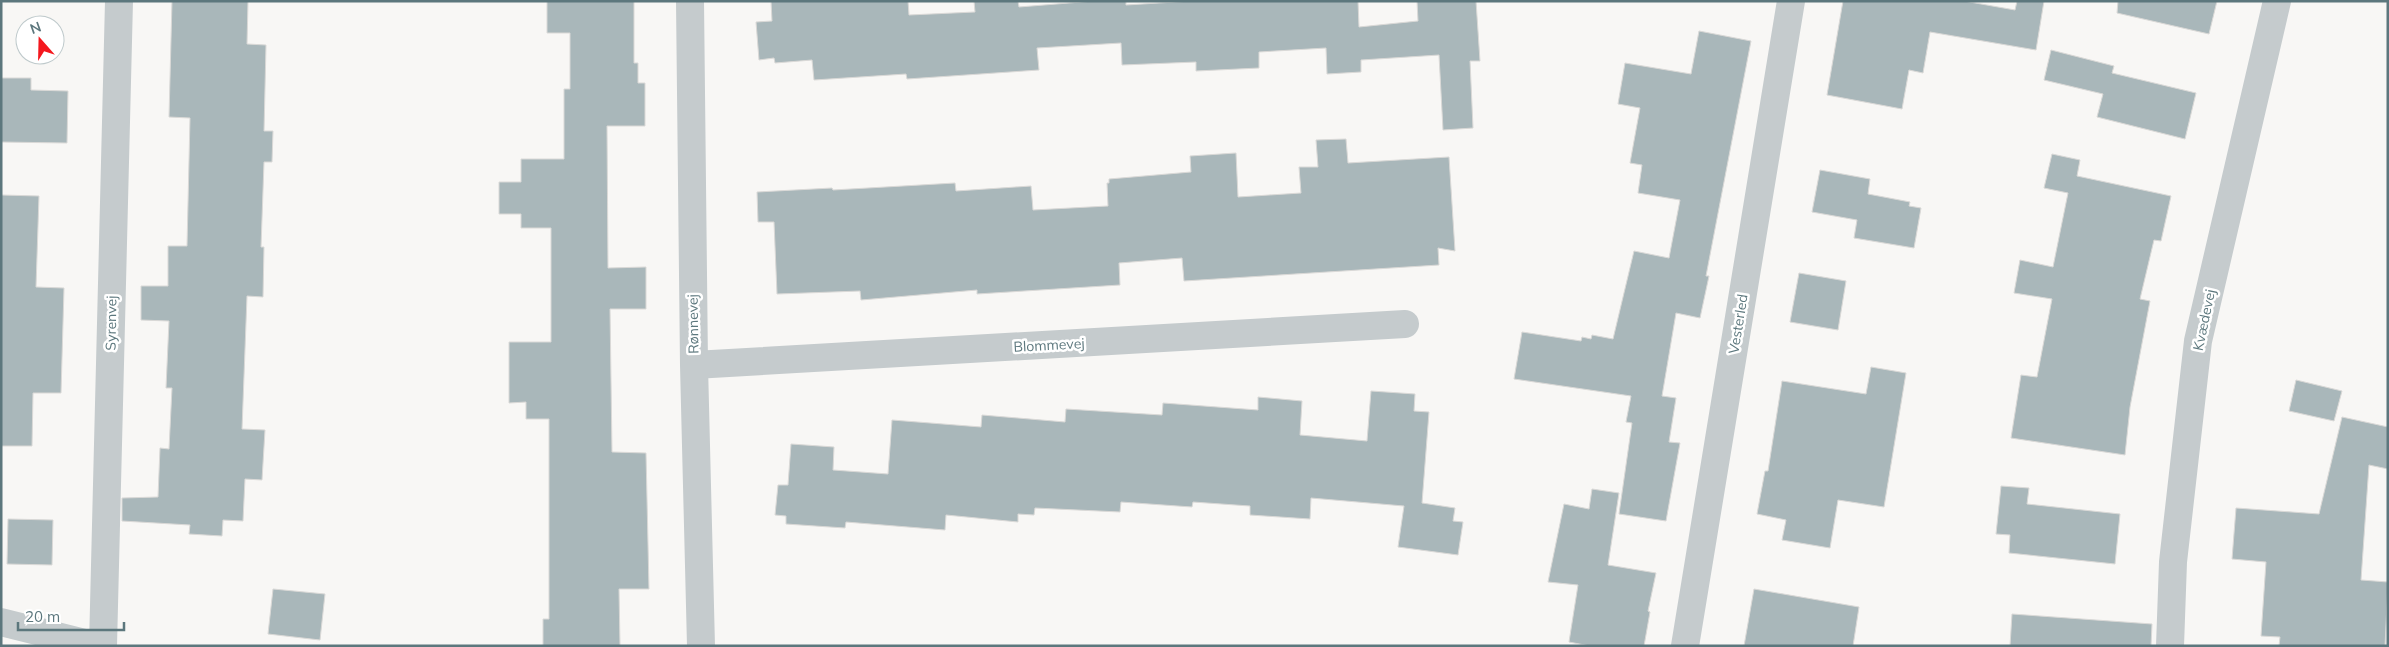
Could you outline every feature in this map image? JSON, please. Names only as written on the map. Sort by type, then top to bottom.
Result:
[{"type":"street","name":"Syrenvej","points":[[103,646],[119,1]]},
{"type":"street","name":"Rønnevej","points":[[690,1],[694,365],[701,646]]},
{"type":"street","name":"Vesterled","points":[[1685,646],[1791,1]]},
{"type":"street","name":"Kvædevej","points":[[2170,646],[2173,562],[2198,341],[2277,1]]},
{"type":"street","name":"Blommevej","points":[[694,365],[1405,324]]},
{"type":"street","points":[[1,622],[97,646]]},
{"type":"building","points":[[172,1],[248,1],[247,44],[266,45],[264,131],[273,131],[272,162],[264,162],[261,247],[264,247],[263,297],[247,296],[242,429],[265,430],[262,480],[245,479],[243,521],[223,520],[222,536],[189,534],[190,525],[122,521],[122,498],[158,497],[160,448],[169,449],[172,388],[166,388],[169,321],[141,320],[141,286],[168,286],[168,246],[187,246],[190,118],[169,117]]},
{"type":"building","points":[[547,1],[634,1],[634,63],[638,63],[638,83],[645,83],[645,126],[607,126],[608,268],[646,267],[646,309],[610,309],[612,452],[646,453],[649,589],[619,589],[620,646],[543,646],[543,619],[549,619],[549,419],[526,419],[526,402],[509,403],[509,342],[551,342],[551,228],[521,228],[521,214],[499,214],[499,182],[521,182],[521,159],[564,159],[564,89],[570,89],[570,33],[547,33]]},
{"type":"building","points":[[771,1],[908,1],[909,15],[975,12],[974,1],[1018,1],[1019,7],[1094,1],[1126,1],[1126,5],[1192,1],[1358,1],[1359,27],[1418,21],[1417,1],[1476,1],[1480,61],[1470,61],[1473,128],[1443,130],[1439,55],[1361,60],[1361,72],[1327,74],[1326,48],[1259,52],[1259,68],[1196,71],[1196,62],[1122,65],[1121,43],[1037,48],[1039,70],[907,79],[906,74],[814,80],[812,60],[775,63],[774,58],[759,60],[756,22],[772,21]]},
{"type":"building","points":[[1843,1],[1964,1],[2015,10],[2017,1],[2044,1],[2036,50],[1930,32],[1923,73],[1909,70],[1902,109],[1827,95]]},
{"type":"building","points":[[2118,1],[2217,1],[2209,34],[2117,13]]},
{"type":"building","points":[[1699,31],[1751,41],[1706,276],[1709,276],[1700,318],[1676,313],[1662,396],[1676,398],[1669,442],[1680,443],[1666,521],[1619,514],[1632,423],[1626,422],[1631,396],[1514,379],[1522,332],[1581,341],[1582,337],[1591,339],[1592,335],[1613,339],[1634,251],[1669,258],[1680,200],[1638,193],[1642,165],[1630,163],[1640,108],[1618,104],[1625,63],[1691,74]]},
{"type":"building","points":[[2051,50],[2114,66],[2112,73],[2196,93],[2185,139],[2097,117],[2103,94],[2044,80]]},
{"type":"building","points":[[1,78],[31,78],[31,90],[68,91],[67,143],[1,142]]},
{"type":"building","points":[[1346,139],[1348,163],[1449,157],[1455,251],[1438,248],[1439,265],[1184,281],[1182,258],[1119,263],[1120,285],[977,294],[977,290],[861,300],[860,291],[777,294],[774,222],[758,222],[757,192],[832,188],[833,190],[955,183],[956,191],[1031,186],[1033,210],[1108,206],[1107,183],[1109,183],[1109,179],[1191,172],[1190,156],[1236,153],[1238,197],[1301,193],[1299,167],[1318,167],[1316,140]]},
{"type":"building","points":[[2052,154],[2080,160],[2077,176],[2171,196],[2161,241],[2154,240],[2140,299],[2150,301],[2130,407],[2125,455],[2011,438],[2021,375],[2037,377],[2052,299],[2014,293],[2020,260],[2053,267],[2068,193],[2044,188]]},
{"type":"building","points":[[1820,170],[1870,179],[1868,194],[1910,202],[1909,206],[1921,208],[1914,248],[1854,238],[1857,220],[1812,212]]},
{"type":"building","points":[[1,195],[39,196],[36,287],[64,288],[61,393],[33,393],[32,446],[1,446]]},
{"type":"building","points":[[1799,273],[1846,281],[1838,330],[1790,322]]},
{"type":"building","points":[[1871,367],[1906,373],[1884,507],[1838,500],[1830,548],[1782,540],[1786,520],[1757,514],[1765,471],[1768,471],[1782,381],[1866,394]]},
{"type":"building","points":[[2296,380],[2342,391],[2334,421],[2289,411]]},
{"type":"building","points":[[1371,391],[1415,394],[1414,411],[1429,412],[1422,503],[1455,508],[1453,521],[1463,522],[1458,555],[1398,547],[1404,506],[1311,498],[1310,519],[1250,515],[1250,506],[1193,502],[1192,507],[1121,502],[1120,512],[1035,508],[1034,515],[1018,514],[1018,522],[946,515],[945,530],[846,522],[845,528],[786,524],[786,516],[775,515],[778,485],[788,485],[791,444],[834,447],[833,470],[888,474],[892,420],[981,427],[982,415],[1065,422],[1066,409],[1162,415],[1163,403],[1258,410],[1258,397],[1302,401],[1300,435],[1367,441]]},
{"type":"building","points":[[2342,417],[2388,427],[2388,469],[2369,465],[2361,580],[2388,582],[2385,646],[2279,646],[2280,637],[2261,636],[2266,562],[2232,559],[2236,508],[2319,514]]},
{"type":"building","points":[[2001,486],[2029,488],[2027,504],[2120,514],[2115,564],[2009,553],[2010,535],[1996,534]]},
{"type":"building","points":[[1592,489],[1619,493],[1608,565],[1656,573],[1648,611],[1650,612],[1644,646],[1590,646],[1569,642],[1578,585],[1548,582],[1564,504],[1589,509]]},
{"type":"building","points":[[8,519],[53,520],[52,565],[7,564]]},
{"type":"building","points":[[273,589],[325,594],[320,640],[268,634]]},
{"type":"building","points":[[1754,589],[1859,607],[1853,646],[1744,646]]},
{"type":"building","points":[[2012,614],[2152,624],[2151,646],[2010,646]]}]
